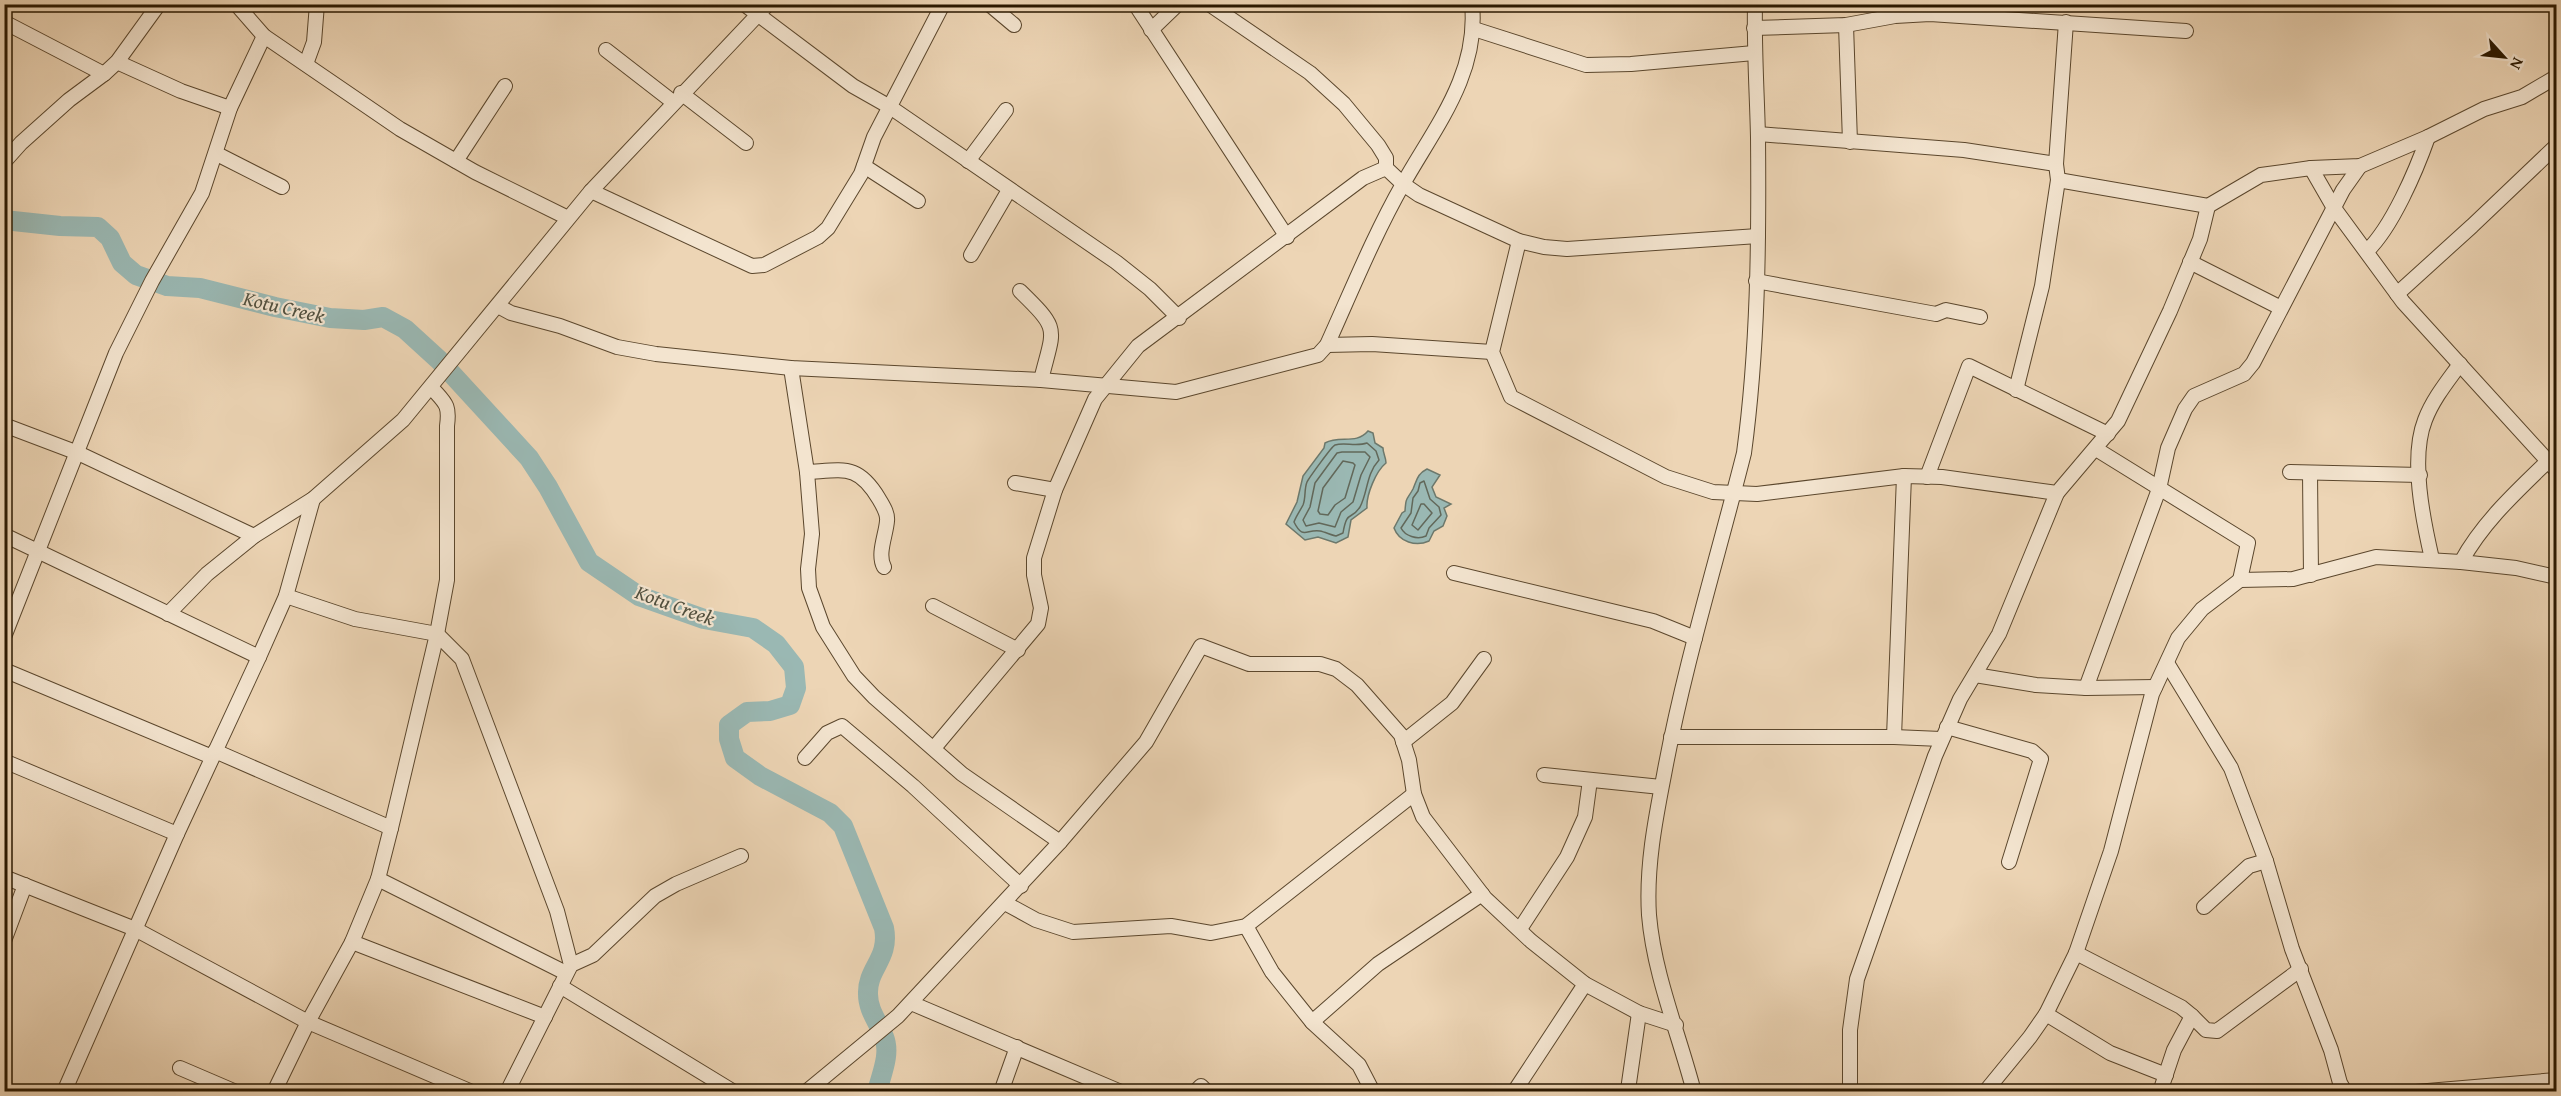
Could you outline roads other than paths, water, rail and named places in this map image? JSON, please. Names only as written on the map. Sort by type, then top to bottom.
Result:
[{"type":"street","points":[[4,162],[21,143],[69,100],[117,62],[159,4]]},
{"type":"street","points":[[236,4],[264,36],[400,129],[456,161],[568,218]]},
{"type":"street","points":[[306,64],[314,42],[317,4]]},
{"type":"street","points":[[744,4],[763,9],[853,86],[890,107],[1116,262],[1150,289],[1179,318]]},
{"type":"street","points":[[591,191],[759,267],[799,248],[828,228],[849,196],[864,166],[874,137],[943,4]]},
{"type":"street","points":[[989,4],[1014,25]]},
{"type":"street","points":[[1135,4],[1287,237]]},
{"type":"street","points":[[1151,30],[1178,4]]},
{"type":"street","points":[[1209,4],[1310,73],[1344,104],[1378,145],[1386,158],[1386,168],[1402,184],[1519,242],[1567,249],[1758,236]]},
{"type":"street","points":[[498,306],[511,313],[560,326],[617,347],[656,354],[791,368],[1041,380],[1176,392],[1317,355],[1327,345],[1402,184],[1437,130],[1462,79],[1474,29],[1472,4]]},
{"type":"street","points":[[1694,1092],[1656,960],[1649,916],[1650,857],[1671,737],[1744,453],[1750,411],[1758,236],[1755,4]]},
{"type":"street","points":[[168,614],[207,574],[254,536],[314,499],[395,427],[431,387],[591,191],[677,97],[763,9]]},
{"type":"street","points":[[1755,28],[1846,25],[1896,10],[2186,31]]},
{"type":"street","points":[[4,22],[104,74]]},
{"type":"street","points":[[2016,390],[2042,286],[2058,180],[2056,164],[2067,22]]},
{"type":"street","points":[[1846,25],[1850,142]]},
{"type":"street","points":[[1474,29],[1586,65],[1631,64],[1754,53]]},
{"type":"street","points":[[4,637],[117,353],[152,281],[198,202],[217,154],[230,108],[264,36]]},
{"type":"street","points":[[606,50],[746,143]]},
{"type":"street","points":[[117,62],[181,91],[230,108]]},
{"type":"street","points":[[2058,180],[2208,206],[2261,175],[2311,168],[2360,166],[2428,137],[2484,109],[2522,97],[2556,77]]},
{"type":"street","points":[[456,161],[505,86]]},
{"type":"street","points":[[968,161],[1006,110]]},
{"type":"street","points":[[1758,134],[1964,150],[2056,164]]},
{"type":"street","points":[[2367,251],[2375,244],[2393,214],[2428,137]]},
{"type":"street","points":[[2397,294],[2556,146]]},
{"type":"street","points":[[217,154],[282,187]]},
{"type":"street","points":[[864,166],[918,201]]},
{"type":"street","points":[[2086,688],[2159,489],[2168,448],[2186,409],[2194,396],[2244,374],[2253,363],[2334,208],[2360,166]]},
{"type":"street","points":[[934,748],[1038,624],[1041,616],[1034,575],[1034,558],[1055,490],[1095,399],[1138,346],[1179,318],[1363,178],[1386,168]]},
{"type":"street","points":[[2311,168],[2334,208],[2397,294],[2552,466],[2501,506],[2472,541],[2461,562]]},
{"type":"street","points":[[971,255],[1009,190]]},
{"type":"street","points":[[1850,1092],[1850,1030],[1857,979],[1944,733],[1999,634],[2057,494],[2118,422],[2200,239],[2208,206]]},
{"type":"street","points":[[1519,242],[1492,352],[1511,397],[1666,477],[1713,492],[1733,494],[1757,494],[1904,476],[1928,477],[2057,494]]},
{"type":"street","points":[[2190,262],[2281,308]]},
{"type":"street","points":[[1756,280],[1936,314],[1946,310],[1980,316]]},
{"type":"street","points":[[1020,291],[1046,316],[1052,330],[1041,380]]},
{"type":"street","points":[[1327,345],[1383,344],[1492,352]]},
{"type":"street","points":[[2432,559],[2418,453],[2425,420],[2436,398],[2460,364]]},
{"type":"street","points":[[1928,477],[1969,366],[2108,434]]},
{"type":"street","points":[[791,368],[807,472],[812,534],[808,569],[809,588],[823,627],[854,676],[874,697],[962,774],[1060,842]]},
{"type":"street","points":[[274,1092],[308,1022],[352,942],[378,879],[437,634],[447,580],[447,426],[449,411],[448,406],[431,387]]},
{"type":"street","points":[[4,425],[78,453],[254,536]]},
{"type":"street","points":[[2096,449],[2248,543],[2240,580]]},
{"type":"street","points":[[807,472],[850,471],[862,476],[868,482],[888,517],[881,555],[884,567]]},
{"type":"street","points":[[2290,472],[2420,475]]},
{"type":"street","points":[[2310,473],[2311,574]]},
{"type":"street","points":[[1894,737],[1904,476]]},
{"type":"street","points":[[1015,483],[1055,490]]},
{"type":"street","points":[[64,1092],[177,834],[286,596],[314,499]]},
{"type":"street","points":[[4,535],[259,657]]},
{"type":"street","points":[[1985,1092],[2046,1014],[2076,953],[2111,851],[2155,687],[2178,638],[2202,609],[2240,580],[2294,579],[2376,557],[2432,559],[2516,568],[2556,577]]},
{"type":"street","points":[[1454,573],[1653,621],[1695,638]]},
{"type":"street","points":[[286,596],[355,619],[437,634],[462,659],[557,911],[566,975]]},
{"type":"street","points":[[933,606],[1018,650]]},
{"type":"street","points":[[806,1092],[911,1003],[957,950],[1005,903],[1060,842],[1146,742],[1201,645],[1249,664],[1320,664],[1336,669],[1357,685],[1401,735],[1409,760],[1414,794],[1423,816],[1482,894],[1520,930],[1585,984],[1639,1013],[1676,1025]]},
{"type":"street","points":[[1403,742],[1452,703],[1484,659]]},
{"type":"street","points":[[2167,663],[2177,683],[2199,711],[2231,768],[2266,861],[2292,948],[2331,1050],[2339,1089]]},
{"type":"street","points":[[4,670],[392,828]]},
{"type":"street","points":[[1975,675],[2036,685],[2086,688],[2155,687]]},
{"type":"street","points":[[805,758],[827,733],[842,726],[913,786],[1021,886]]},
{"type":"street","points":[[1671,737],[1894,737],[1944,733],[2032,751],[2041,759],[2009,862]]},
{"type":"street","points":[[4,761],[177,834]]},
{"type":"street","points":[[1544,775],[1662,787]]},
{"type":"street","points":[[1520,930],[1567,857],[1585,817],[1590,780]]},
{"type":"street","points":[[1005,903],[1036,920],[1073,932],[1171,926],[1211,933],[1246,926],[1414,794]]},
{"type":"street","points":[[507,1092],[566,975],[593,955],[656,896],[676,884],[741,855]]},
{"type":"street","points":[[2204,907],[2249,866],[2266,861]]},
{"type":"street","points":[[4,877],[135,929],[308,1022],[472,1092]]},
{"type":"street","points":[[378,879],[566,975],[734,1092]]},
{"type":"street","points":[[4,941],[25,885]]},
{"type":"street","points":[[1312,1022],[1378,964],[1482,894]]},
{"type":"street","points":[[1246,926],[1272,972],[1312,1022],[1359,1065],[1373,1092]]},
{"type":"street","points":[[352,942],[545,1017]]},
{"type":"street","points":[[2076,953],[2181,1007],[2206,1030],[2217,1031],[2301,969]]},
{"type":"street","points":[[1514,1092],[1585,984]]},
{"type":"street","points":[[911,1003],[1121,1092]]},
{"type":"street","points":[[1628,1090],[1639,1013]]},
{"type":"street","points":[[2046,1014],[2110,1053],[2166,1075]]},
{"type":"street","points":[[2160,1092],[2174,1050],[2192,1016]]},
{"type":"street","points":[[1000,1092],[1017,1047]]},
{"type":"street","points":[[180,1068],[236,1092]]},
{"type":"street","points":[[2416,1092],[2556,1080]]},
{"type":"street","points":[[1196,1092],[1202,1086],[1207,1092]]},
{"type":"water","points":[[1368,431],[1373,433],[1375,443],[1383,448],[1386,463],[1372,484],[1367,508],[1351,520],[1348,537],[1336,543],[1318,537],[1305,540],[1286,524],[1297,502],[1303,476],[1324,448],[1325,443],[1358,438]]},
{"type":"water","points":[[1427,469],[1440,475],[1432,487],[1436,497],[1451,504],[1444,508],[1447,516],[1443,526],[1434,531],[1429,541],[1408,542],[1396,533],[1394,528],[1405,511],[1406,500],[1418,478]]},
{"type":"waterway","name":"Kotu Creek","points":[[4,220],[60,226],[98,227],[110,238],[122,263],[136,275],[167,286],[200,288],[330,318],[364,320],[383,317],[405,329],[439,360],[529,458],[548,487],[589,562],[639,596],[704,619],[753,628],[776,644],[794,667],[796,688],[790,705],[770,711],[747,712],[729,725],[729,739],[735,758],[760,776],[830,813],[843,826],[884,928],[884,948],[871,977],[868,994],[868,1000],[886,1044],[885,1064],[877,1092]]}]
